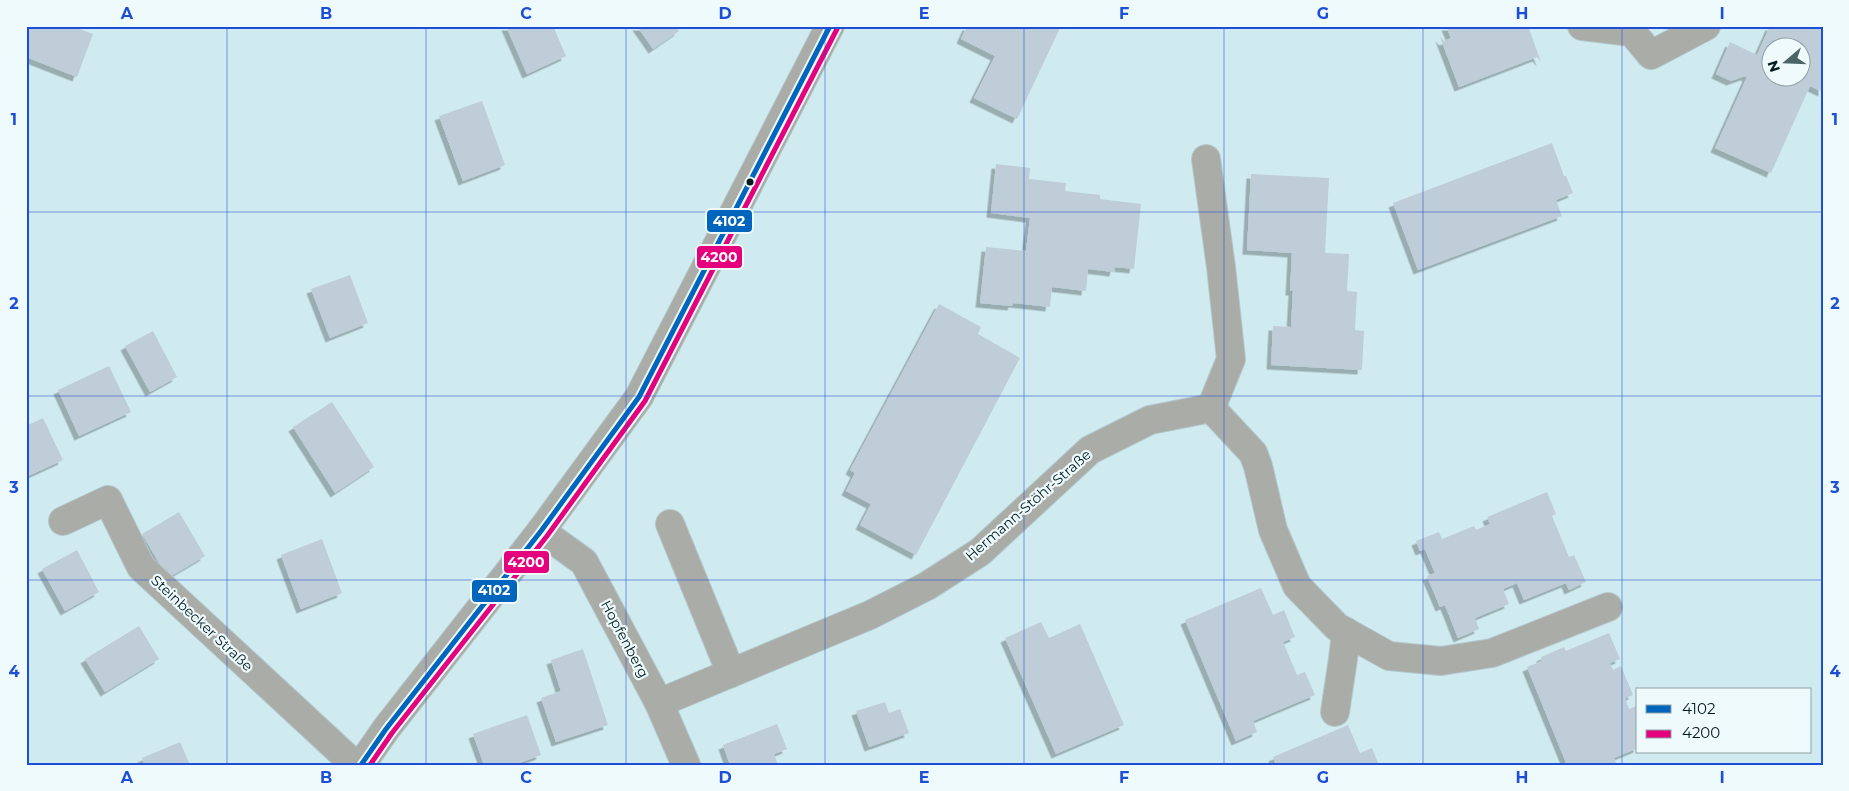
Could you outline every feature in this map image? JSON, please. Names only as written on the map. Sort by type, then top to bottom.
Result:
[{"type":"street","points":[[361,765],[386,729],[541,531],[639,397],[830,26]]},
{"type":"street","points":[[1582,26],[1632,32],[1650,55],[1706,26]]},
{"type":"street","points":[[1206,158],[1221,267],[1230,360],[1211,408],[1253,454],[1258,466],[1273,530],[1297,586],[1337,627],[1389,656],[1440,661],[1492,653],[1608,607]]},
{"type":"street","name":"Hermann-Stöhr-Straße","points":[[659,703],[870,615],[927,586],[980,552],[1090,450],[1150,420],[1211,408]]},
{"type":"street","name":"Steinbecker Straße","points":[[63,521],[108,500],[141,567],[355,765]]},
{"type":"street","points":[[670,524],[731,673]]},
{"type":"street","name":"Hopfenberg","points":[[541,531],[584,562],[659,703],[686,765]]},
{"type":"street","points":[[1334,712],[1346,632]]},
{"type":"building","points":[[26,26],[72,26],[93,34],[77,77],[26,57]]},
{"type":"building","points":[[506,26],[553,26],[566,56],[527,74]]},
{"type":"building","points":[[637,26],[676,26],[679,31],[653,49]]},
{"type":"building","points":[[967,26],[1061,26],[1017,119],[974,98],[995,56],[961,39]]},
{"type":"building","points":[[1446,26],[1474,26],[1475,29],[1483,26],[1528,26],[1541,62],[1537,57],[1459,87],[1440,37],[1444,41],[1451,38]]},
{"type":"building","points":[[1770,26],[1823,26],[1823,92],[1812,87],[1812,38],[1765,38]]},
{"type":"building","points":[[1730,42],[1757,55],[1762,44],[1762,88],[1809,88],[1771,173],[1715,148],[1747,77],[1731,81],[1716,74]]},
{"type":"building","points":[[482,101],[505,165],[463,181],[439,116]]},
{"type":"building","points":[[1552,143],[1564,176],[1566,176],[1573,193],[1556,200],[1562,216],[1418,270],[1393,203]]},
{"type":"building","points":[[996,164],[1030,168],[1029,179],[1066,183],[1065,191],[1100,195],[1100,199],[1141,204],[1134,269],[1115,267],[1114,272],[1088,269],[1086,291],[1052,287],[1050,307],[1013,303],[1012,306],[980,303],[986,247],[1026,251],[1030,218],[991,213]]},
{"type":"building","points":[[1251,174],[1329,178],[1325,253],[1349,254],[1347,291],[1357,292],[1355,330],[1364,331],[1362,370],[1271,365],[1273,326],[1291,327],[1293,291],[1290,291],[1292,253],[1247,250]]},
{"type":"building","points":[[350,275],[368,323],[330,338],[311,289]]},
{"type":"building","points":[[939,304],[981,327],[978,334],[1020,358],[916,555],[860,525],[871,504],[846,491],[855,473],[850,470]]},
{"type":"building","points":[[153,331],[177,377],[150,392],[125,346]]},
{"type":"building","points":[[109,366],[131,412],[79,436],[58,390]]},
{"type":"building","points":[[332,402],[374,467],[335,493],[293,427]]},
{"type":"building","points":[[43,418],[63,460],[26,477],[26,426]]},
{"type":"building","points":[[1547,492],[1556,514],[1552,516],[1569,557],[1574,555],[1586,582],[1569,590],[1566,583],[1524,600],[1517,583],[1503,589],[1509,604],[1475,618],[1479,629],[1458,638],[1445,605],[1440,607],[1427,576],[1435,573],[1425,549],[1420,551],[1416,541],[1439,532],[1442,539],[1474,526],[1476,530],[1490,524],[1487,517]]},
{"type":"building","points":[[179,512],[205,556],[168,578],[142,534]]},
{"type":"building","points":[[322,539],[342,593],[301,609],[281,555]]},
{"type":"building","points":[[77,550],[99,592],[65,611],[42,569]]},
{"type":"building","points":[[1261,588],[1273,615],[1284,610],[1295,637],[1283,642],[1297,675],[1305,672],[1315,695],[1253,721],[1257,732],[1236,741],[1185,620]]},
{"type":"building","points":[[1041,622],[1049,638],[1080,624],[1124,725],[1056,754],[1005,638]]},
{"type":"building","points":[[139,626],[159,659],[105,692],[85,659]]},
{"type":"building","points":[[1609,633],[1620,659],[1610,663],[1613,670],[1621,666],[1633,695],[1625,698],[1629,709],[1636,706],[1636,749],[1614,758],[1617,765],[1590,765],[1589,763],[1585,765],[1567,765],[1527,667],[1542,661],[1541,657],[1564,647],[1566,651]]},
{"type":"building","points":[[583,649],[608,725],[556,742],[541,698],[561,691],[551,660]]},
{"type":"building","points":[[885,702],[889,713],[900,709],[909,733],[869,747],[856,711]]},
{"type":"building","points":[[527,715],[541,755],[514,765],[484,765],[473,734]]},
{"type":"building","points":[[777,724],[787,749],[774,754],[778,765],[730,765],[723,745]]},
{"type":"building","points":[[1348,725],[1360,753],[1372,748],[1379,765],[1276,765],[1273,757]]},
{"type":"building","points":[[180,742],[190,765],[144,765],[142,758]]},
{"type":"transit line","name":"4102","points":[[361,765],[386,729],[541,531],[639,397],[830,26]]},
{"type":"transit line","name":"4200","points":[[370,765],[392,733],[547,536],[645,401],[837,29]]}]
